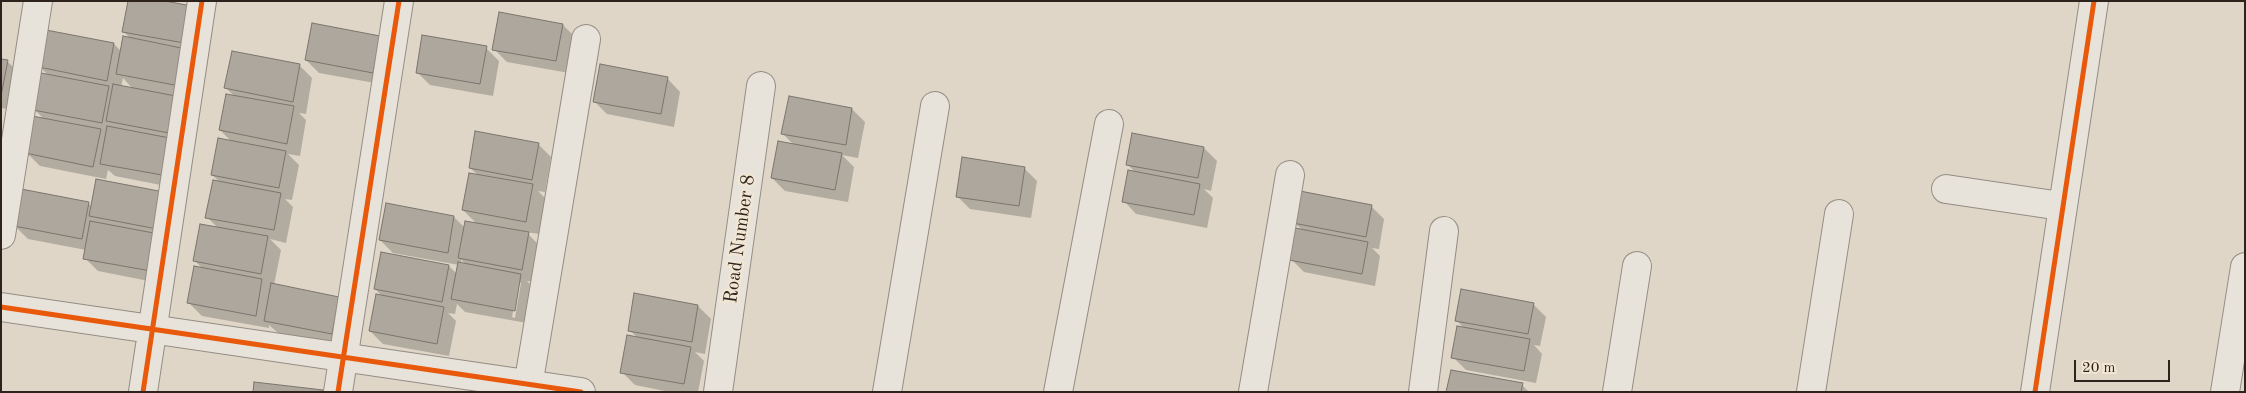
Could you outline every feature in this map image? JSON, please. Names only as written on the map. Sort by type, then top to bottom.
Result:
[{"type":"street","points":[[1,235],[38,1]]},
{"type":"street","points":[[143,392],[202,1]]},
{"type":"street","points":[[338,392],[399,1]]},
{"type":"street","points":[[2035,392],[2094,1]]},
{"type":"street","points":[[528,388],[586,39]]},
{"type":"street","name":"Road Number 8","points":[[718,392],[761,86]]},
{"type":"street","points":[[887,392],[935,106]]},
{"type":"street","points":[[1058,392],[1109,124]]},
{"type":"street","points":[[1253,392],[1290,176]]},
{"type":"street","points":[[1946,189],[2062,206]]},
{"type":"street","points":[[1811,392],[1840,214]]},
{"type":"street","points":[[1423,392],[1444,231]]},
{"type":"street","points":[[1617,392],[1637,266]]},
{"type":"street","points":[[2225,392],[2245,267]]},
{"type":"street","points":[[1,307],[343,357],[528,388],[581,392]]},
{"type":"building","points":[[128,1],[165,1],[197,7],[190,44],[122,32]]},
{"type":"building","points":[[499,12],[563,24],[556,61],[492,50]]},
{"type":"building","points":[[312,23],[380,36],[373,73],[305,60]]},
{"type":"building","points":[[46,30],[114,43],[107,81],[39,67]]},
{"type":"building","points":[[422,35],[487,46],[480,84],[416,73]]},
{"type":"building","points":[[123,36],[191,50],[185,87],[116,74]]},
{"type":"building","points":[[232,51],[300,64],[293,102],[224,88]]},
{"type":"building","points":[[1,59],[8,60],[1,96]]},
{"type":"building","points":[[600,64],[668,77],[661,114],[593,102]]},
{"type":"building","points":[[41,73],[109,86],[102,123],[33,110]]},
{"type":"building","points":[[113,84],[181,97],[174,134],[106,121]]},
{"type":"building","points":[[226,94],[294,106],[287,144],[219,130]]},
{"type":"building","points":[[789,96],[852,108],[846,145],[781,134]]},
{"type":"building","points":[[32,116],[101,129],[93,167],[25,153]]},
{"type":"building","points":[[107,126],[175,139],[168,176],[100,164]]},
{"type":"building","points":[[475,131],[539,143],[532,180],[469,168]]},
{"type":"building","points":[[1132,133],[1204,147],[1198,178],[1126,165]]},
{"type":"building","points":[[218,138],[286,151],[279,188],[211,175]]},
{"type":"building","points":[[778,141],[842,153],[835,190],[771,178]]},
{"type":"building","points":[[962,157],[1025,167],[1019,206],[956,197]]},
{"type":"building","points":[[1128,170],[1200,184],[1194,215],[1122,202]]},
{"type":"building","points":[[469,173],[533,184],[526,222],[462,210]]},
{"type":"building","points":[[96,179],[164,192],[157,229],[89,216]]},
{"type":"building","points":[[213,180],[281,193],[274,230],[205,218]]},
{"type":"building","points":[[21,189],[89,202],[82,239],[14,226]]},
{"type":"building","points":[[1300,191],[1372,205],[1366,237],[1293,223]]},
{"type":"building","points":[[386,203],[454,216],[448,253],[379,240]]},
{"type":"building","points":[[90,221],[159,234],[151,271],[83,259]]},
{"type":"building","points":[[465,221],[529,232],[522,270],[458,258]]},
{"type":"building","points":[[200,224],[268,236],[261,274],[193,261]]},
{"type":"building","points":[[1295,228],[1368,242],[1362,274],[1289,260]]},
{"type":"building","points":[[381,252],[449,265],[442,302],[374,289]]},
{"type":"building","points":[[458,262],[521,274],[515,311],[451,299]]},
{"type":"building","points":[[194,266],[262,279],[256,316],[187,303]]},
{"type":"building","points":[[271,283],[339,297],[332,334],[264,321]]},
{"type":"building","points":[[1461,289],[1534,303],[1528,334],[1455,321]]},
{"type":"building","points":[[634,293],[698,305],[692,342],[628,331]]},
{"type":"building","points":[[376,294],[444,307],[437,344],[369,331]]},
{"type":"building","points":[[1457,326],[1530,339],[1524,371],[1451,358]]},
{"type":"building","points":[[627,335],[691,347],[684,384],[620,373]]},
{"type":"building","points":[[1451,370],[1523,383],[1521,392],[1446,392]]},
{"type":"building","points":[[254,382],[323,390],[323,392],[253,392]]},
{"type":"cycle path","points":[[143,392],[202,1]]},
{"type":"cycle path","points":[[338,392],[399,1]]},
{"type":"cycle path","points":[[2035,392],[2094,1]]},
{"type":"cycle path","points":[[1,307],[581,392]]}]
